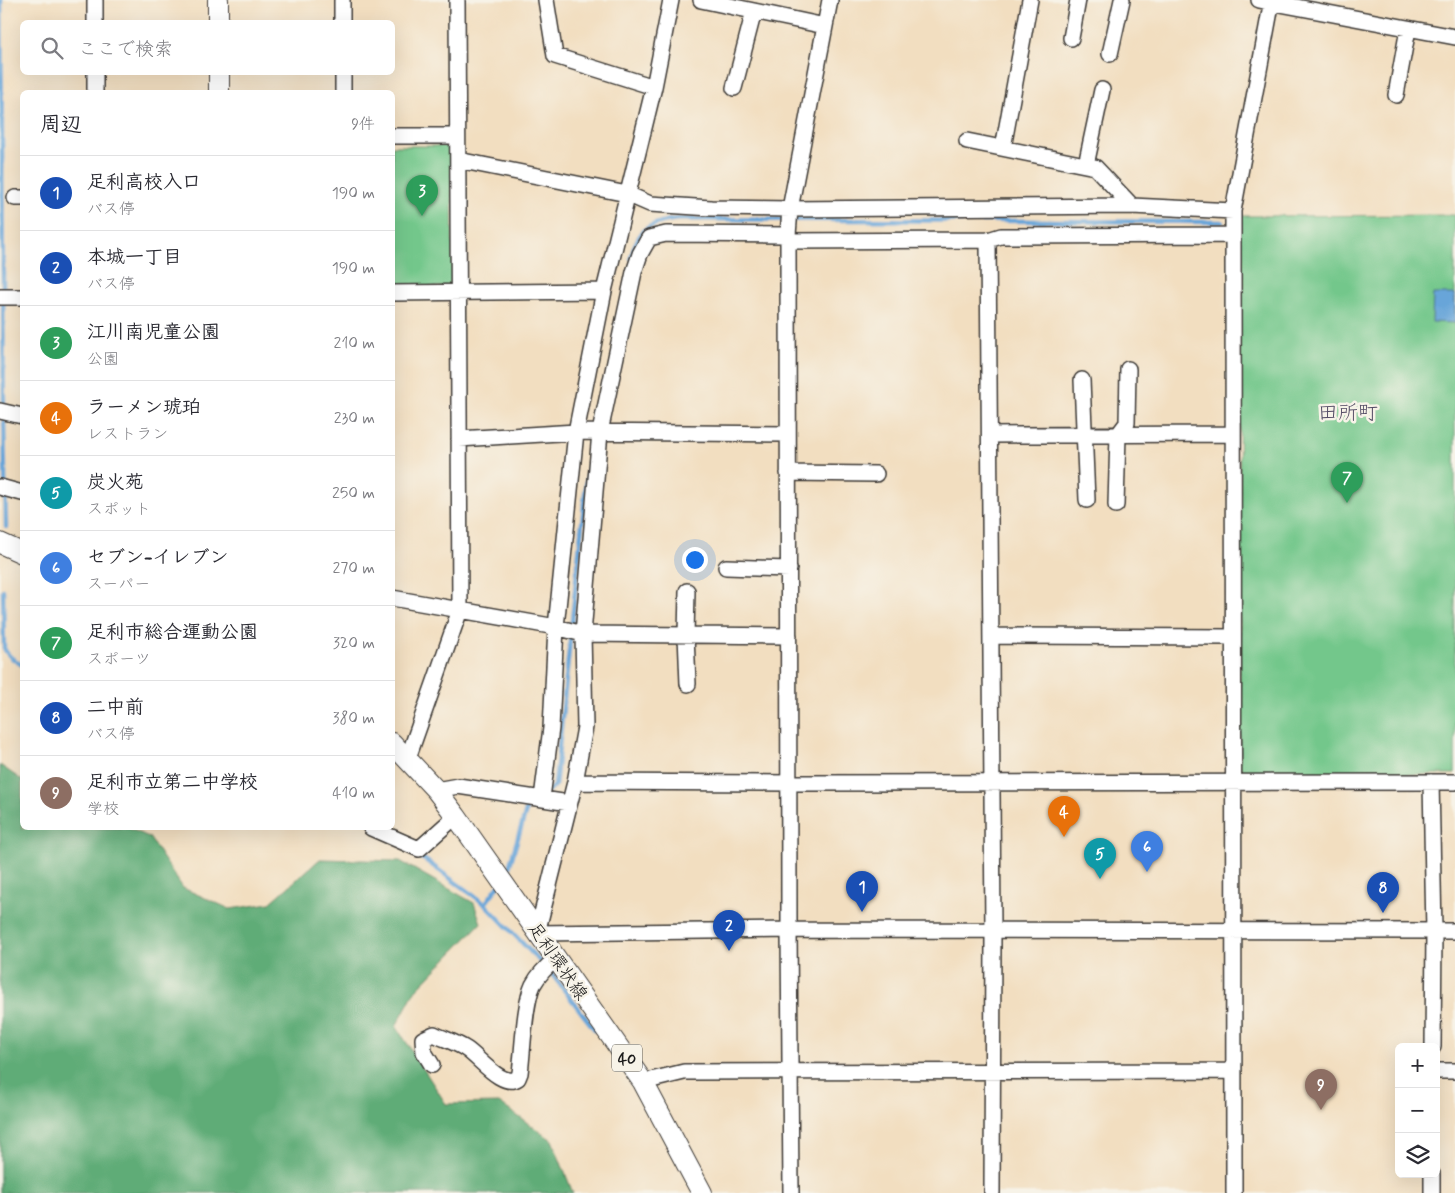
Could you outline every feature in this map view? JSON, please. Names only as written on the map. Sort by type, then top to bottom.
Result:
[{"type":"main road","points":[[218,0],[218,20]]},
{"type":"main road","points":[[219,75],[219,90]]},
{"type":"main road","points":[[0,543],[20,552]]},
{"type":"main road","name":"足利環状線","points":[[395,746],[436,790],[456,816],[537,932],[549,965],[643,1082],[702,1193]]},
{"type":"street","points":[[94,0],[95,20]]},
{"type":"street","points":[[342,0],[342,20]]},
{"type":"street","points":[[408,758],[460,610],[457,0]]},
{"type":"street","points":[[546,0],[555,56],[654,87]]},
{"type":"street","points":[[542,798],[551,728],[556,627],[576,432],[604,291],[654,87],[671,0]]},
{"type":"street","points":[[701,0],[825,26]]},
{"type":"street","points":[[791,1193],[788,238],[790,209],[830,0]]},
{"type":"street","points":[[1003,148],[1030,0]]},
{"type":"street","points":[[1071,38],[1078,0]]},
{"type":"street","points":[[1110,54],[1122,0]]},
{"type":"street","points":[[1234,1193],[1232,211],[1267,1],[1455,37]]},
{"type":"street","points":[[734,88],[754,11]]},
{"type":"street","points":[[1396,95],[1408,29]]},
{"type":"street","points":[[95,75],[96,90]]},
{"type":"street","points":[[343,75],[343,90]]},
{"type":"street","points":[[1086,165],[1102,90]]},
{"type":"street","points":[[395,136],[458,136]]},
{"type":"street","points":[[967,141],[1095,167],[1132,206]]},
{"type":"street","points":[[458,160],[627,194],[650,204],[711,208],[790,209],[1132,206],[1232,211]]},
{"type":"street","points":[[1233,235],[1000,236],[988,240],[788,238],[666,234],[649,238],[640,254],[634,272],[600,432],[583,634],[585,727],[575,782],[537,932],[789,930],[1455,931]]},
{"type":"street","points":[[988,240],[994,931],[992,1193]]},
{"type":"street","points":[[395,293],[604,291]]},
{"type":"street","points":[[1116,505],[1118,435],[1127,423],[1128,369]]},
{"type":"street","points":[[1082,380],[1087,500]]},
{"type":"street","points":[[459,439],[576,432],[788,434]]},
{"type":"street","points":[[990,435],[1233,434]]},
{"type":"street","points":[[788,473],[876,474]]},
{"type":"street","points":[[726,566],[789,568]]},
{"type":"street","points":[[687,591],[688,684]]},
{"type":"street","points":[[395,599],[556,627],[583,634],[789,636]]},
{"type":"street","points":[[991,636],[1233,637]]},
{"type":"street","points":[[575,782],[1455,782]]},
{"type":"street","points":[[1431,782],[1434,931],[1433,1043]]},
{"type":"street","points":[[436,790],[458,786],[569,803]]},
{"type":"street","points":[[375,830],[418,849],[456,816]]},
{"type":"street","points":[[432,1065],[424,1052],[423,1039],[434,1034],[466,1049],[502,1079],[510,1081],[518,1078],[529,998],[533,985],[549,965]]},
{"type":"street","points":[[643,1082],[684,1072],[1234,1071]]},
{"type":"street","points":[[1440,1071],[1455,1071]]},
{"type":"street","points":[[1432,1178],[1432,1193]]},
{"type":"green space","points":[[395,146],[449,146],[452,151],[453,282],[447,287],[395,287]]},
{"type":"green space","points":[[1455,215],[1455,774],[1272,775],[1245,771],[1240,767],[1239,238],[1241,216]]},
{"type":"green space","points":[[0,765],[20,779],[20,830],[133,830],[149,837],[183,888],[230,909],[270,903],[320,859],[400,861],[474,903],[481,923],[415,991],[396,1026],[446,1104],[499,1103],[552,1140],[573,1193],[0,1193]]},
{"type":"water","points":[[1433,294],[1455,294],[1455,323],[1432,322]]},
{"type":"waterway","points":[[1,0],[4,408]]},
{"type":"waterway","points":[[631,258],[637,240],[646,229],[652,225],[678,219],[1222,222]]},
{"type":"waterway","points":[[4,416],[6,527]]},
{"type":"waterway","points":[[546,792],[555,786],[586,485],[590,462]]},
{"type":"waterway","points":[[3,590],[4,648],[9,656],[20,664]]},
{"type":"waterway","points":[[505,876],[528,804],[533,801]]},
{"type":"waterway","points":[[414,854],[485,904],[551,973],[595,1030]]},
{"type":"waterway","points":[[485,904],[499,885]]},
{"type":"place","name":"江川南児童公園","points":[[422,216]]},
{"type":"place","name":"足利市総合運動公園","points":[[1347,503]]},
{"type":"place","name":"ラーメン琥珀","points":[[1064,837]]},
{"type":"place","name":"セブン-イレブン","points":[[1147,872]]},
{"type":"place","name":"炭火苑","points":[[1100,879]]},
{"type":"place","name":"足利高校入口","points":[[862,912]]},
{"type":"place","name":"二中前","points":[[1383,913]]},
{"type":"place","name":"本城一丁目","points":[[729,951]]},
{"type":"place","name":"足利市立第二中学校","points":[[1321,1110]]},
{"type":"district","name":"田所町","points":[[1348,412]]}]
